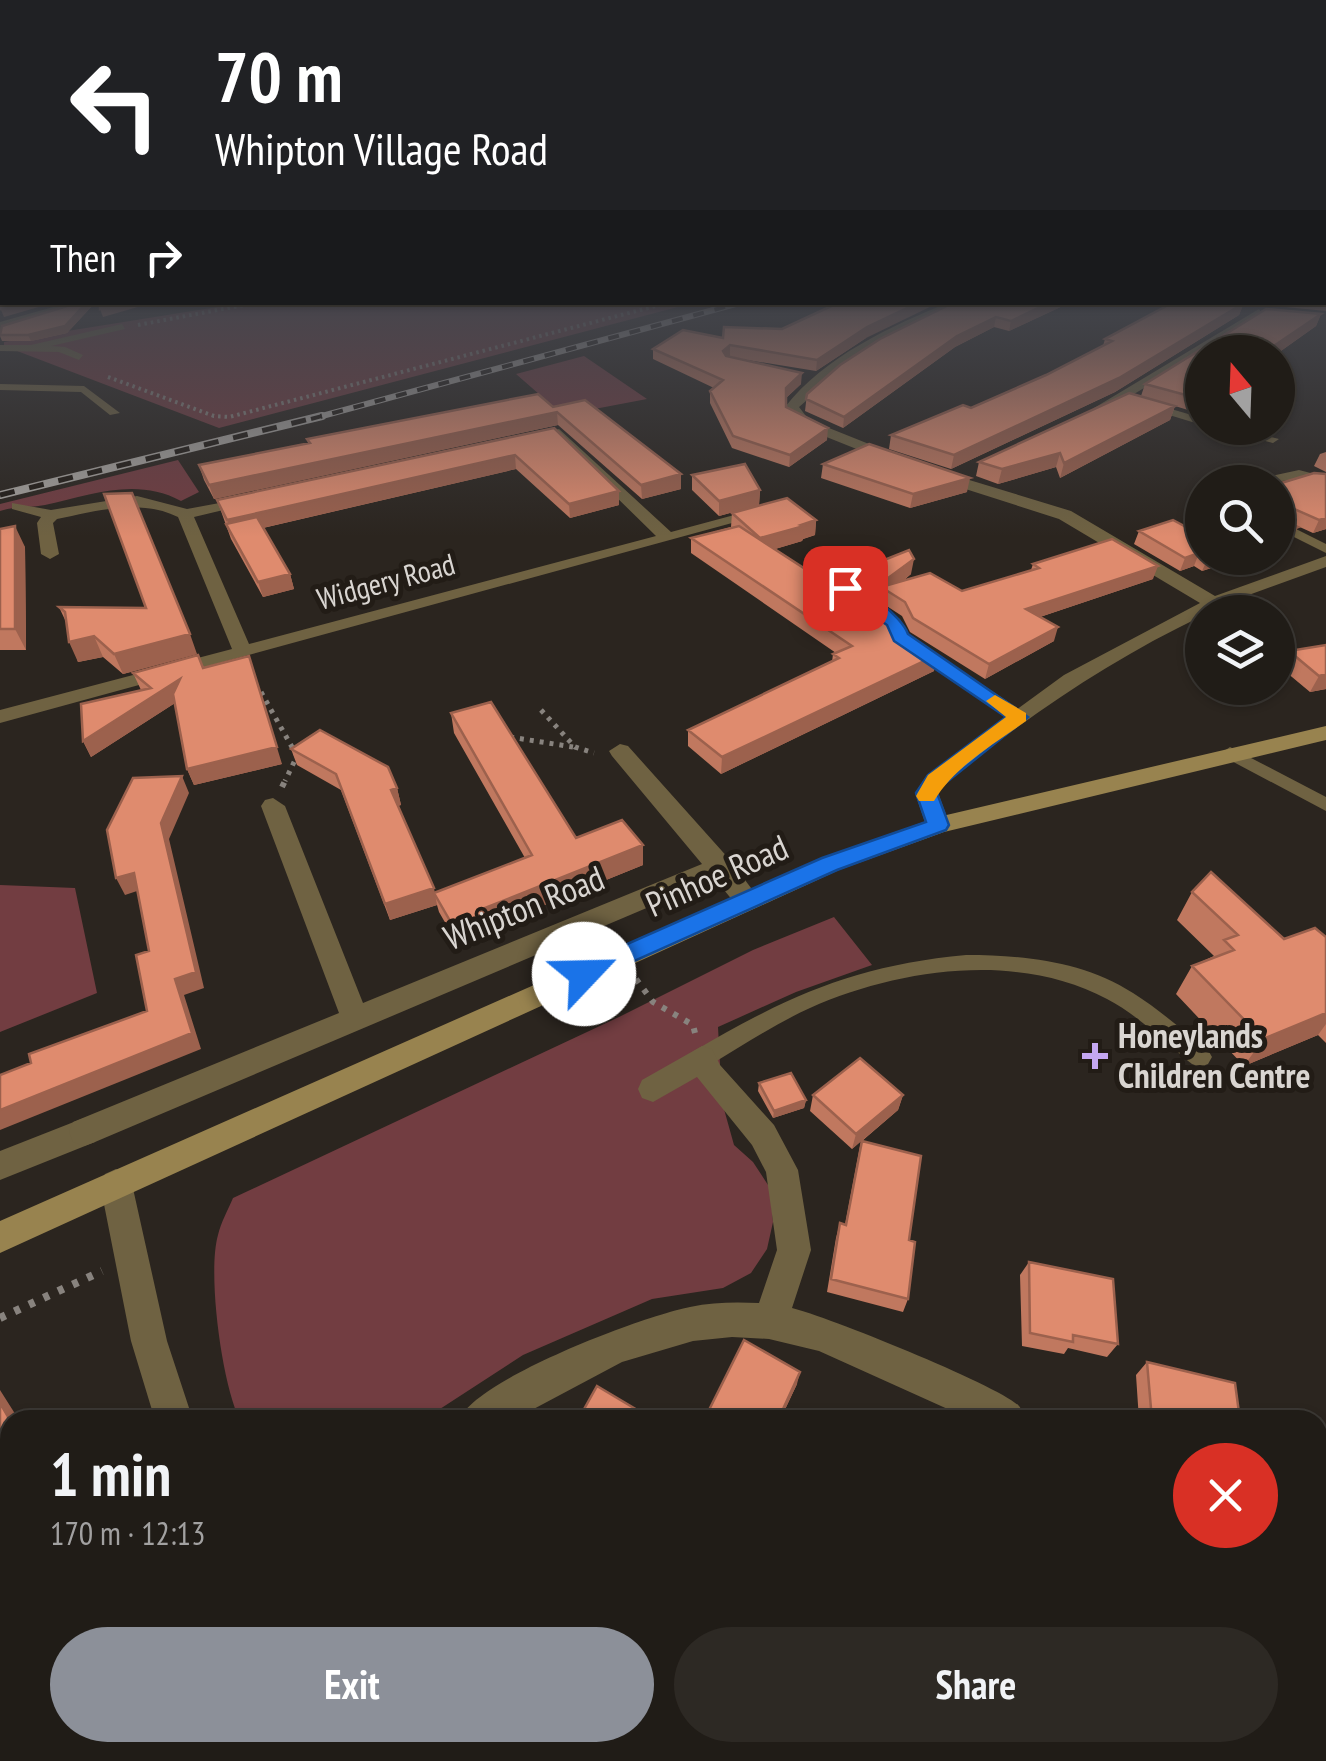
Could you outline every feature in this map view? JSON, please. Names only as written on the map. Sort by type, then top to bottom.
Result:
[{"type":"main road","name":"Pinhoe Road","points":[[0,1238],[830,864],[938,825],[1326,734]]},
{"type":"street","points":[[831,373],[792,407],[797,419],[950,479],[1064,515],[1200,595]]},
{"type":"street","points":[[1088,414],[1162,373]]},
{"type":"street","points":[[802,376],[820,380]]},
{"type":"street","points":[[503,445],[559,433],[667,537]]},
{"type":"street","points":[[950,479],[967,471]]},
{"type":"street","points":[[18,506],[51,515],[132,500],[159,502],[185,514],[260,498]]},
{"type":"street","name":"Widgery Road","points":[[0,717],[788,506]]},
{"type":"street","points":[[185,514],[242,652]]},
{"type":"street","points":[[50,554],[45,523],[51,515]]},
{"type":"street","points":[[1238,595],[1326,561]]},
{"type":"street","points":[[938,825],[926,793],[936,780],[1112,653],[1185,618]]},
{"type":"street","points":[[620,750],[747,900]]},
{"type":"street","points":[[273,806],[354,1017]]},
{"type":"street","name":"Whipton Road","points":[[0,1166],[721,866]]},
{"type":"street","points":[[653,1089],[702,1058],[710,1074],[763,1135],[782,1170],[794,1250],[770,1320]]},
{"type":"street","points":[[116,1184],[149,1340],[171,1410]]},
{"type":"street","points":[[494,1410],[540,1382],[612,1348],[728,1319],[770,1320],[834,1338],[987,1410]]},
{"type":"lane","points":[[0,387],[84,389],[114,413]]},
{"type":"lane","points":[[1122,398],[1185,417]]},
{"type":"lane","points":[[1295,475],[1326,481]]},
{"type":"lane","points":[[1295,533],[1326,549]]},
{"type":"lane","points":[[858,596],[895,622],[900,637],[1019,717]]},
{"type":"lane","points":[[1230,754],[1326,805]]},
{"type":"lane","points":[[702,1058],[769,1018],[818,996],[879,976],[995,959],[1056,970],[1114,992],[1200,1057]]},
{"type":"path","points":[[106,376],[214,416],[229,416],[395,373]]},
{"type":"path","points":[[261,692],[298,756],[273,806]]},
{"type":"path","points":[[541,710],[574,747]]},
{"type":"path","points":[[510,736],[590,753],[620,750]]},
{"type":"path","points":[[620,957],[653,1002],[693,1025],[702,1058]]},
{"type":"path","points":[[0,1318],[130,1258]]},
{"type":"shaded area","points":[[75,373],[427,373],[219,428]]},
{"type":"shaded area","points":[[609,373],[647,399],[563,415],[516,374]]},
{"type":"shaded area","points":[[178,460],[199,492],[181,501],[131,489],[0,511],[0,504]]},
{"type":"shaded area","points":[[0,885],[75,888],[97,993],[0,1032]]},
{"type":"shaded area","points":[[834,917],[872,965],[796,992],[718,1027],[722,1102],[734,1145],[753,1162],[770,1188],[773,1222],[767,1249],[751,1273],[723,1288],[652,1299],[523,1355],[438,1410],[236,1410],[222,1356],[214,1275],[218,1235],[233,1198],[753,950]]},
{"type":"building","points":[[708,373],[802,373],[786,388],[786,407],[828,428],[790,455],[733,436],[710,391],[723,380]]},
{"type":"building","points":[[831,373],[905,373],[844,417],[806,399]]},
{"type":"building","points":[[1050,373],[1127,373],[954,455],[891,435],[963,405],[971,408]]},
{"type":"building","points":[[1162,373],[1185,373],[1185,395],[1145,384]]},
{"type":"building","points":[[1129,393],[1175,406],[1064,463],[1060,453],[1002,469],[979,462]]},
{"type":"building","points":[[538,394],[553,407],[585,400],[681,474],[641,485],[557,412],[209,485],[199,465],[310,443],[307,439]]},
{"type":"building","points":[[554,428],[619,491],[569,504],[515,455],[227,520],[217,500]]},
{"type":"building","points":[[869,444],[970,478],[913,494],[823,464]]},
{"type":"building","points":[[745,464],[760,490],[719,501],[692,475]]},
{"type":"building","points":[[1326,474],[1326,518],[1319,520],[1295,509],[1295,479]]},
{"type":"building","points":[[132,493],[190,634],[114,654],[94,636],[69,642],[65,612],[59,607],[146,608],[104,494]]},
{"type":"building","points":[[787,498],[816,520],[760,538],[732,513]]},
{"type":"building","points":[[257,517],[290,574],[258,582],[226,524]]},
{"type":"building","points":[[1173,520],[1185,526],[1185,558],[1139,531]]},
{"type":"building","points":[[15,526],[15,629],[0,629],[0,529]]},
{"type":"building","points":[[739,526],[827,583],[840,578],[888,611],[896,627],[937,655],[722,757],[688,730],[839,658],[833,654],[852,646],[691,538]]},
{"type":"building","points":[[1112,539],[1158,566],[1026,609],[1058,627],[989,664],[913,618],[905,602],[881,587],[930,573],[962,591],[1039,568],[1033,564]]},
{"type":"building","points":[[909,550],[914,559],[880,584],[859,570]]},
{"type":"building","points":[[1326,645],[1326,674],[1319,676],[1295,656],[1295,650]]},
{"type":"building","points":[[198,655],[203,668],[249,656],[277,747],[187,769],[173,694],[180,679],[83,741],[81,704],[151,688],[133,673]]},
{"type":"building","points":[[491,702],[576,838],[622,820],[643,845],[480,910],[482,914],[453,926],[434,893],[532,855],[451,713]]},
{"type":"building","points":[[320,730],[388,767],[397,788],[391,790],[434,888],[385,904],[336,774],[291,749]]},
{"type":"building","points":[[182,776],[161,823],[196,972],[175,979],[192,1033],[0,1110],[0,1075],[31,1063],[29,1054],[147,1011],[136,955],[149,951],[134,873],[116,878],[107,830],[133,778]]},
{"type":"building","points":[[1211,872],[1284,939],[1315,928],[1326,937],[1326,1013],[1263,1039],[1192,966],[1234,950],[1224,940],[1238,935],[1192,892]]},
{"type":"building","points":[[860,1058],[903,1095],[856,1134],[813,1095]]},
{"type":"building","points":[[791,1073],[806,1100],[774,1111],[759,1083]]},
{"type":"building","points":[[862,1141],[921,1156],[909,1240],[915,1242],[908,1299],[831,1279],[840,1223],[846,1225]]},
{"type":"building","points":[[1029,1262],[1113,1279],[1118,1344],[1073,1335],[1073,1342],[1030,1333]]},
{"type":"building","points":[[744,1340],[800,1372],[783,1410],[710,1408]]},
{"type":"building","points":[[1147,1362],[1235,1383],[1239,1410],[1151,1410]]},
{"type":"building","points":[[597,1386],[637,1410],[584,1410]]},
{"type":"railway","points":[[311,419],[480,373]]},
{"type":"railway","points":[[0,495],[322,416]]},
{"type":"slow traffic","points":[[927,796],[936,780],[960,758],[1019,717],[995,701]]},
{"type":"place","name":"Honeylands Children Centre","points":[[1095,1056]]},
{"type":"route","points":[[584,974],[830,864],[938,825],[926,793],[960,758],[1019,717],[900,637],[895,622],[845,588]]}]
